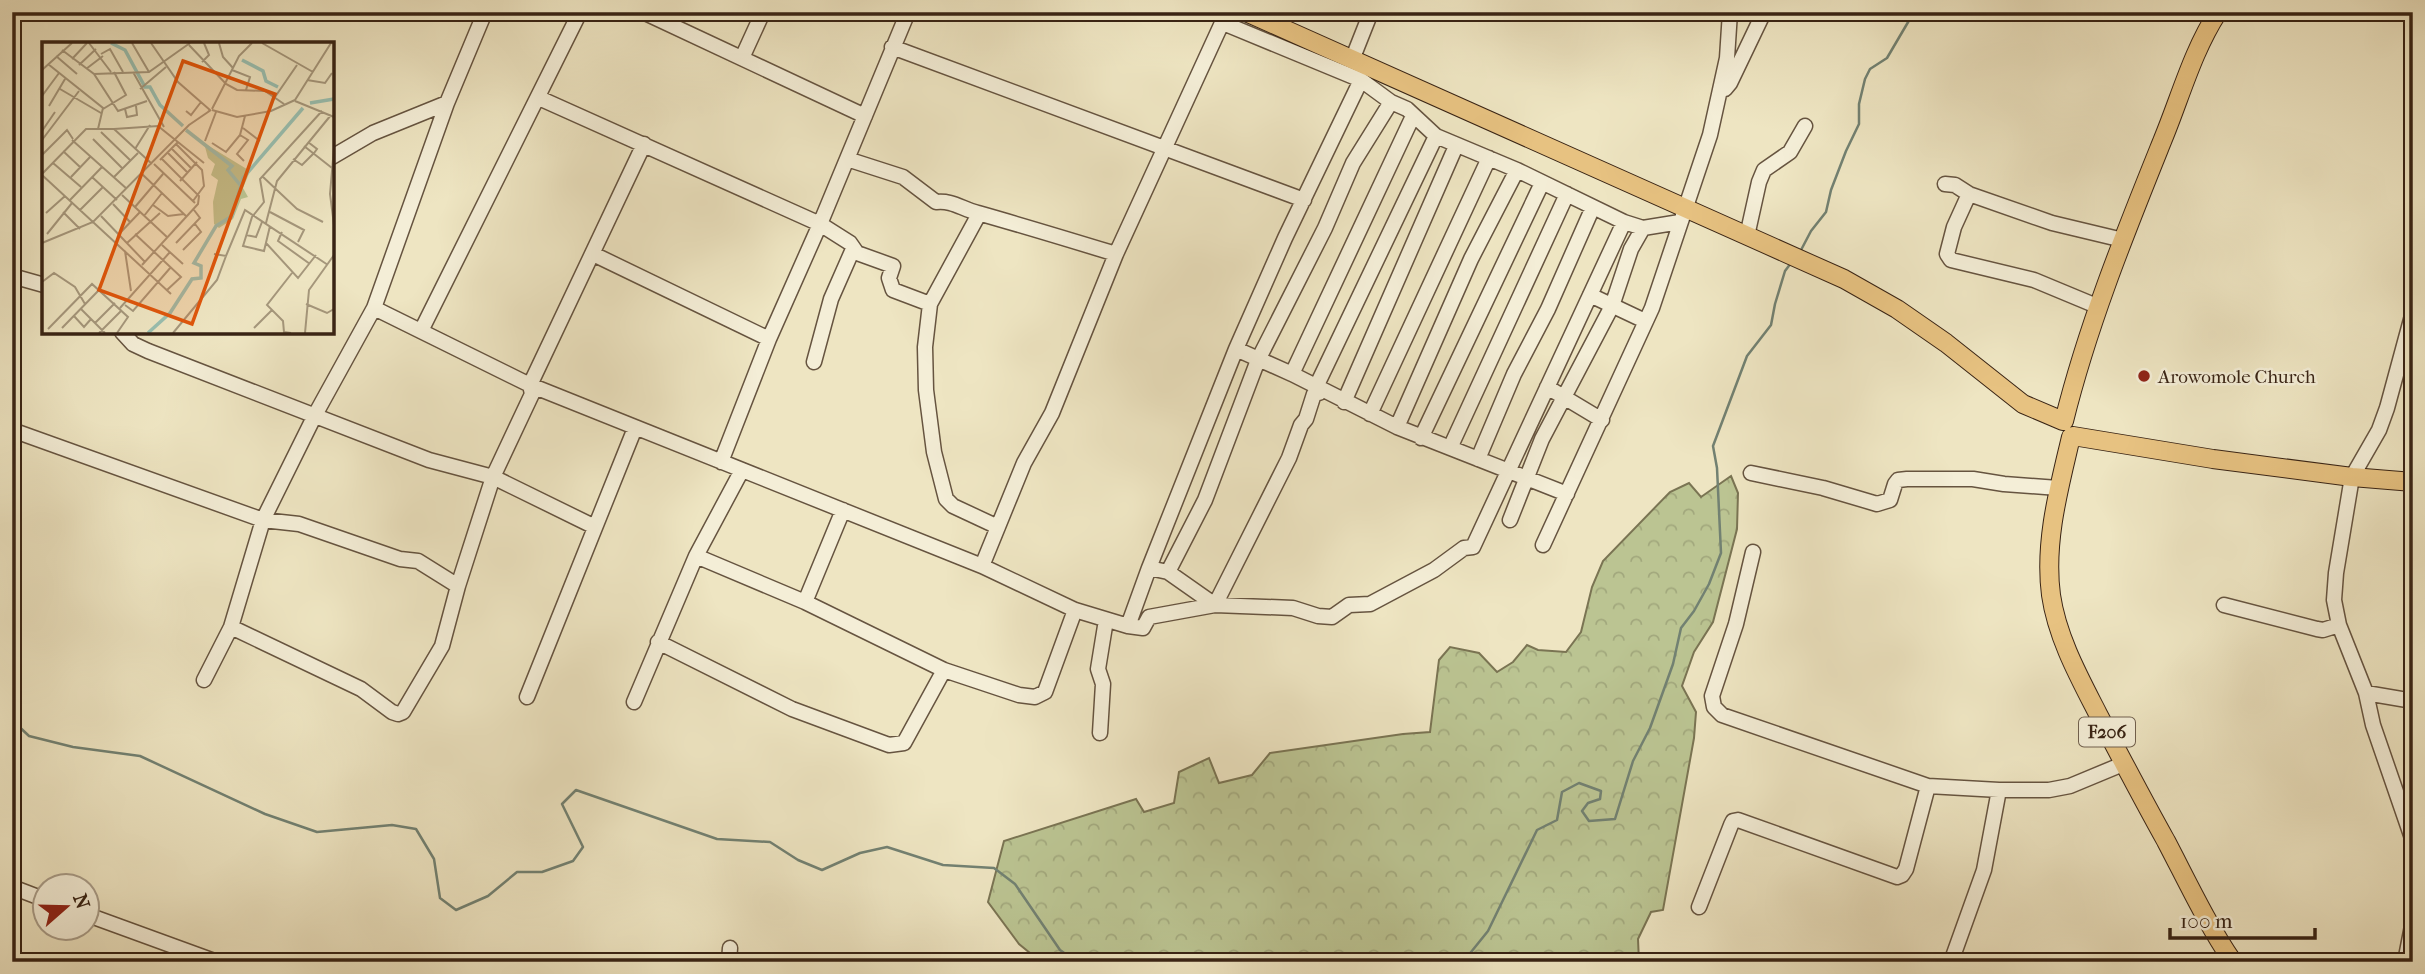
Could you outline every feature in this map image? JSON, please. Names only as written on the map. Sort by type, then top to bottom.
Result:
[{"type":"main road","points":[[1246,12],[1682,215],[1747,236],[1844,279],[1947,343],[2016,400],[2068,429],[2111,442],[2213,459],[2413,482]]},
{"type":"main road","name":"F206","points":[[2218,12],[2188,75],[2123,240],[2073,387],[2051,545],[2051,593],[2054,613],[2073,661],[2123,764],[2228,960]]},
{"type":"street","points":[[204,680],[231,627],[263,520],[315,415],[374,308],[447,103],[485,12]]},
{"type":"street","points":[[421,331],[580,12]]},
{"type":"street","points":[[643,12],[865,116]]},
{"type":"street","points":[[742,58],[763,12]]},
{"type":"street","points":[[721,462],[769,339],[908,12]]},
{"type":"street","points":[[1352,60],[1371,12]]},
{"type":"street","points":[[1543,545],[1652,308],[1710,135],[1727,58],[1730,12]]},
{"type":"street","points":[[1717,97],[1730,83],[1764,12]]},
{"type":"street","points":[[982,566],[1028,454],[1052,413],[1116,254],[1225,18],[1361,80],[1391,102],[1407,109],[1436,136],[1517,170],[1624,222],[1643,228],[1682,215]]},
{"type":"street","points":[[892,47],[1304,200]]},
{"type":"street","points":[[1128,626],[1236,349],[1361,80]]},
{"type":"street","points":[[539,98],[820,224],[850,243],[857,253],[892,266],[889,278],[893,290],[930,304]]},
{"type":"street","points":[[1168,572],[1205,500],[1258,360],[1325,228],[1353,163],[1391,102]]},
{"type":"street","points":[[334,156],[373,133],[447,103]]},
{"type":"street","points":[[1292,374],[1413,116]]},
{"type":"street","points":[[1747,236],[1759,182],[1765,170],[1790,152],[1805,126]]},
{"type":"street","points":[[1316,387],[1436,136]]},
{"type":"street","points":[[231,627],[362,689],[392,712],[403,712],[442,646],[493,477],[531,394],[530,385],[644,144]]},
{"type":"street","points":[[1344,402],[1456,146]]},
{"type":"street","points":[[1370,414],[1489,158]]},
{"type":"street","points":[[847,159],[903,177],[936,202],[949,201],[979,214],[999,217],[1116,254]]},
{"type":"street","points":[[1396,427],[1471,259],[1517,170]]},
{"type":"street","points":[[1422,438],[1542,183]]},
{"type":"street","points":[[1945,184],[2052,223],[2123,240]]},
{"type":"street","points":[[1450,448],[1567,194]]},
{"type":"street","points":[[1969,194],[1954,227],[1947,254],[1951,260],[2034,280],[2099,307]]},
{"type":"street","points":[[1478,459],[1514,374],[1548,309],[1593,207]]},
{"type":"street","points":[[979,214],[930,304],[925,346],[926,390],[928,418],[940,482],[946,499],[953,506],[998,527]]},
{"type":"street","points":[[374,308],[530,385],[982,566],[1075,610],[1106,620],[1143,628],[1149,617],[1215,605],[1293,608],[1318,616],[1332,617],[1349,604],[1370,604],[1434,570],[1464,548],[1473,547],[1624,222]]},
{"type":"street","points":[[1510,520],[1542,439],[1612,306],[1631,249],[1643,228]]},
{"type":"street","points":[[814,362],[831,299],[853,249]]},
{"type":"street","points":[[593,254],[769,339]]},
{"type":"street","points":[[12,276],[42,284]]},
{"type":"street","points":[[1590,295],[1645,321]]},
{"type":"street","points":[[2413,312],[2379,430],[2352,477],[2334,600],[2339,625],[2366,693],[2372,725],[2413,841]]},
{"type":"street","points":[[124,334],[133,344],[148,351],[429,460],[493,477],[595,527]]},
{"type":"street","points":[[1236,349],[1396,427],[1567,494]]},
{"type":"street","points":[[1215,605],[1289,458],[1301,425],[1306,419],[1310,399],[1319,393],[1316,387]]},
{"type":"street","points":[[1547,387],[1602,420]]},
{"type":"street","points":[[527,696],[635,428]]},
{"type":"street","points":[[12,430],[263,520],[299,524],[400,559],[418,561],[458,586]]},
{"type":"street","points":[[634,702],[696,556],[742,470]]},
{"type":"street","points":[[1751,474],[1823,488],[1877,504],[1890,500],[1898,480],[1907,479],[1973,478],[2004,484],[2059,485]]},
{"type":"street","points":[[805,602],[843,510]]},
{"type":"street","points":[[1753,552],[1736,624],[1712,696],[1714,707],[1723,715],[1928,786],[2049,790],[2070,786],[2123,764]]},
{"type":"street","points":[[696,556],[805,602],[944,670],[1019,695],[1035,697],[1045,692],[1075,610]]},
{"type":"street","points":[[1149,568],[1168,572],[1215,605]]},
{"type":"street","points":[[2224,605],[2317,629],[2339,625]]},
{"type":"street","points":[[1100,733],[1103,684],[1098,668],[1106,620]]},
{"type":"street","points":[[658,642],[792,709],[890,745],[904,743],[944,670]]},
{"type":"street","points":[[2366,693],[2413,701]]},
{"type":"street","points":[[1699,907],[1731,825],[1738,820],[1897,877],[1902,875],[1906,869],[1928,786]]},
{"type":"street","points":[[1951,962],[1984,870],[1999,790]]},
{"type":"street","points":[[12,887],[32,895]]},
{"type":"street","points":[[102,920],[217,962]]},
{"type":"street","points":[[2405,962],[2413,921]]},
{"type":"green space","points":[[1731,476],[1738,493],[1737,529],[1713,622],[1694,652],[1682,686],[1696,712],[1694,738],[1663,910],[1651,912],[1638,939],[1639,962],[1041,962],[1019,944],[988,902],[1004,841],[1136,799],[1144,812],[1174,803],[1179,772],[1209,758],[1219,783],[1252,775],[1270,753],[1430,732],[1439,660],[1450,647],[1479,653],[1497,672],[1513,662],[1527,645],[1538,650],[1566,652],[1581,632],[1592,587],[1603,561],[1670,492],[1689,483],[1701,497]]},
{"type":"waterway","points":[[1800,252],[1811,231],[1826,212],[1831,190],[1859,124],[1859,104],[1865,79],[1870,69],[1887,58],[1914,12]]},
{"type":"waterway","points":[[1463,962],[1488,931],[1537,830],[1557,820],[1562,792],[1579,783],[1601,791],[1600,799],[1588,803],[1582,811],[1589,821],[1615,819],[1633,761],[1650,728],[1673,664],[1681,628],[1709,584],[1721,553],[1717,468],[1713,446],[1747,356],[1771,325],[1785,271],[1791,263]]},
{"type":"waterway","points":[[12,720],[29,736],[73,747],[140,756],[265,814],[317,832],[392,825],[416,829],[434,859],[440,898],[456,910],[488,896],[517,872],[542,872],[573,861],[583,847],[562,804],[576,790],[717,839],[770,842],[798,860],[822,870],[860,853],[887,847],[943,865],[994,868],[1015,884],[1060,950],[1077,962]]},
{"type":"waterway","points":[[1508,962],[1536,959],[1552,962]]},
{"type":"place","name":"Arowomole Church","points":[[2144,376]]}]
